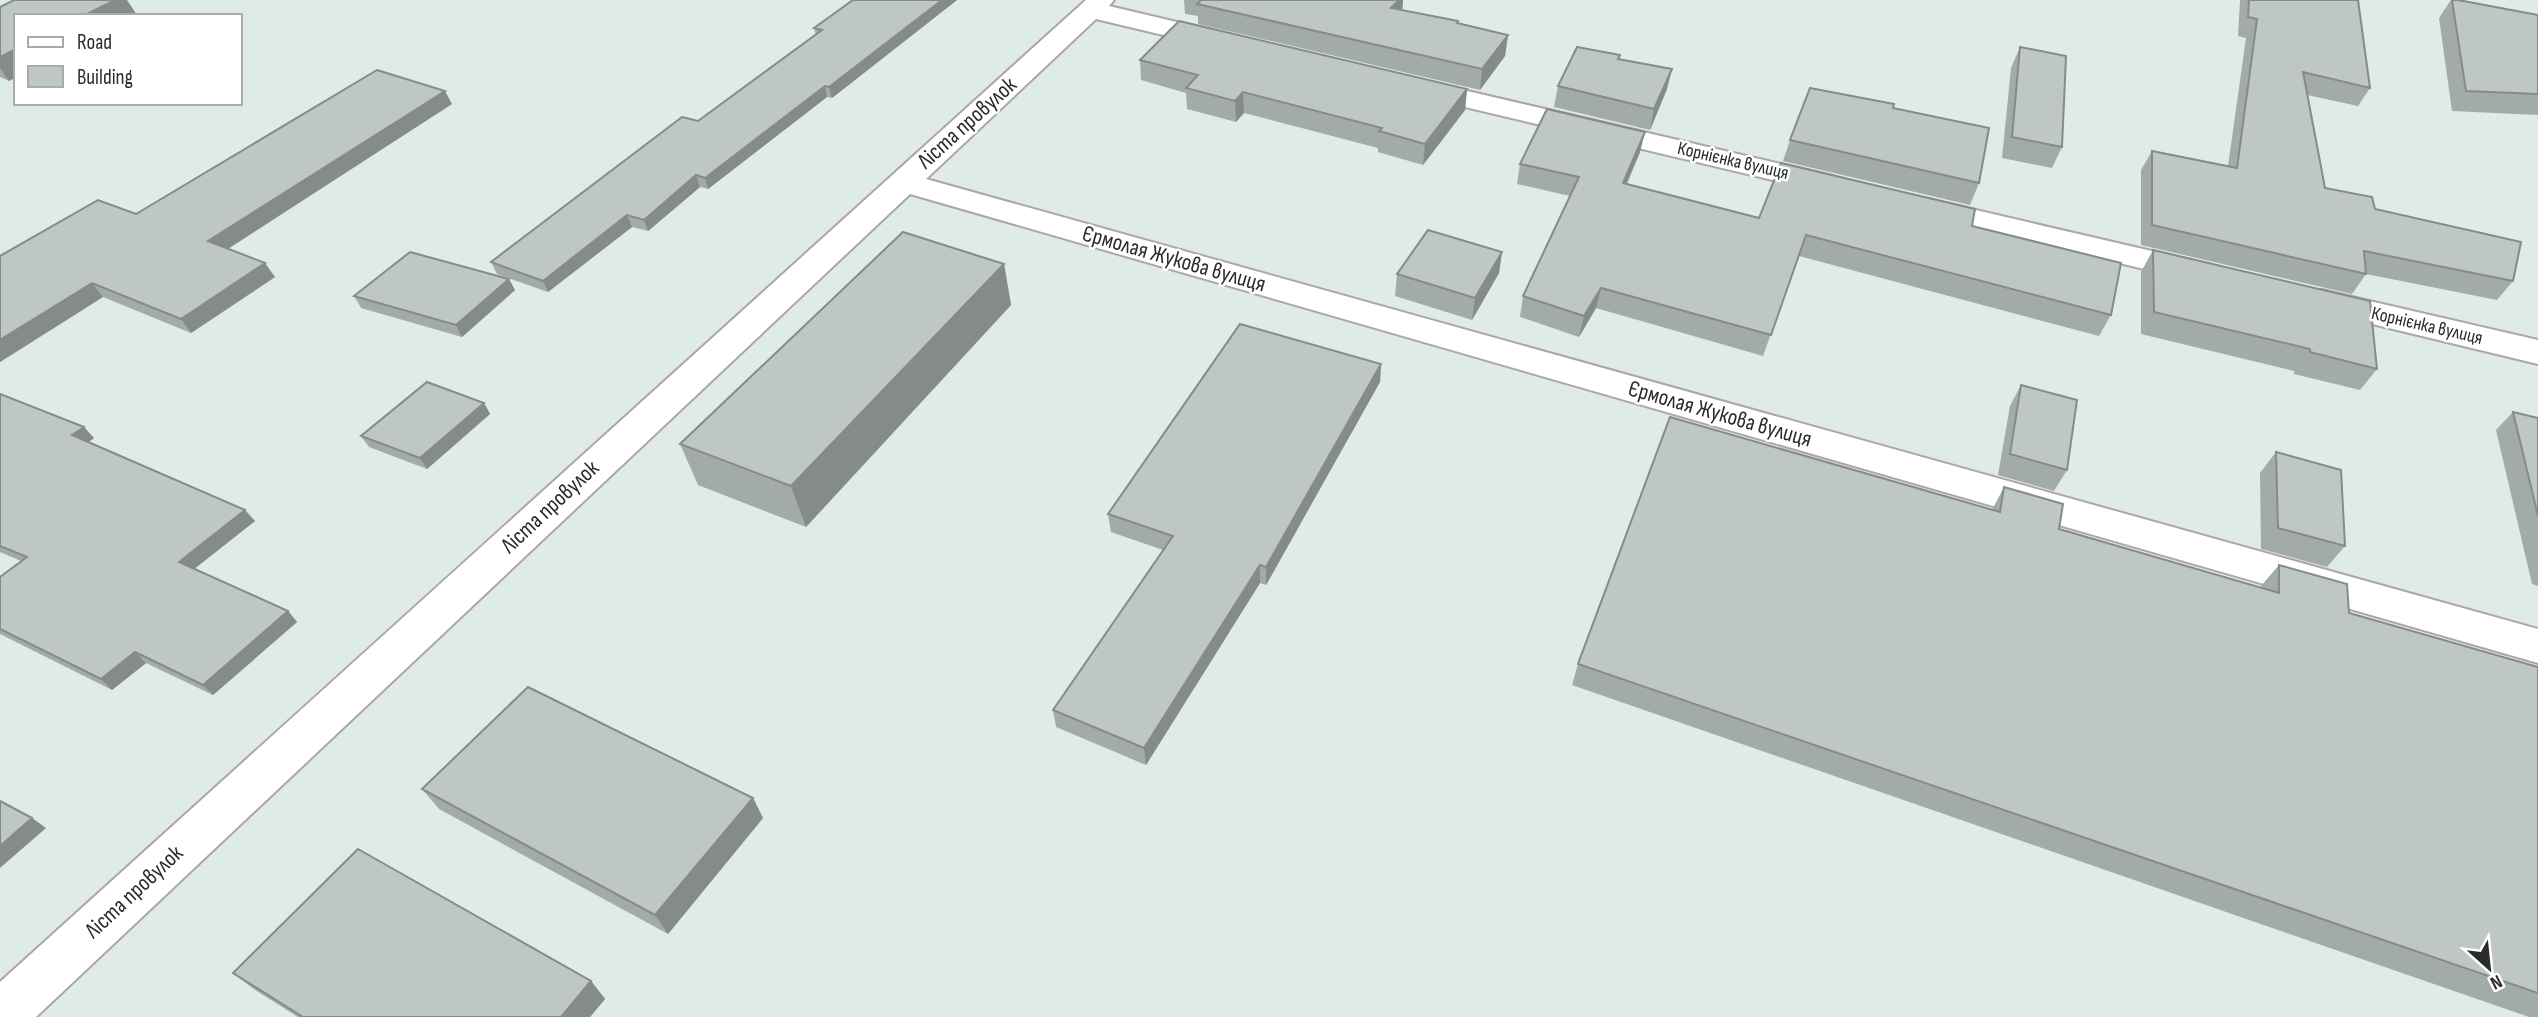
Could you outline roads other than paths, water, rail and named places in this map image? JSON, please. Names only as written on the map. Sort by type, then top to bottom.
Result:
[{"type":"street","points":[[1096,5],[1253,48]]},
{"type":"street","name":"Ліста провулок","points":[[0,1016],[1096,5]]},
{"type":"street","name":"Корнієнка вулиця","points":[[1388,80],[1862,192]]},
{"type":"street","name":"Єрмолая Жукова вулиця","points":[[902,182],[2538,646]]},
{"type":"street","points":[[1902,201],[2227,278]]},
{"type":"street","name":"Корнієнка вулиця","points":[[2295,294],[2538,352]]}]
